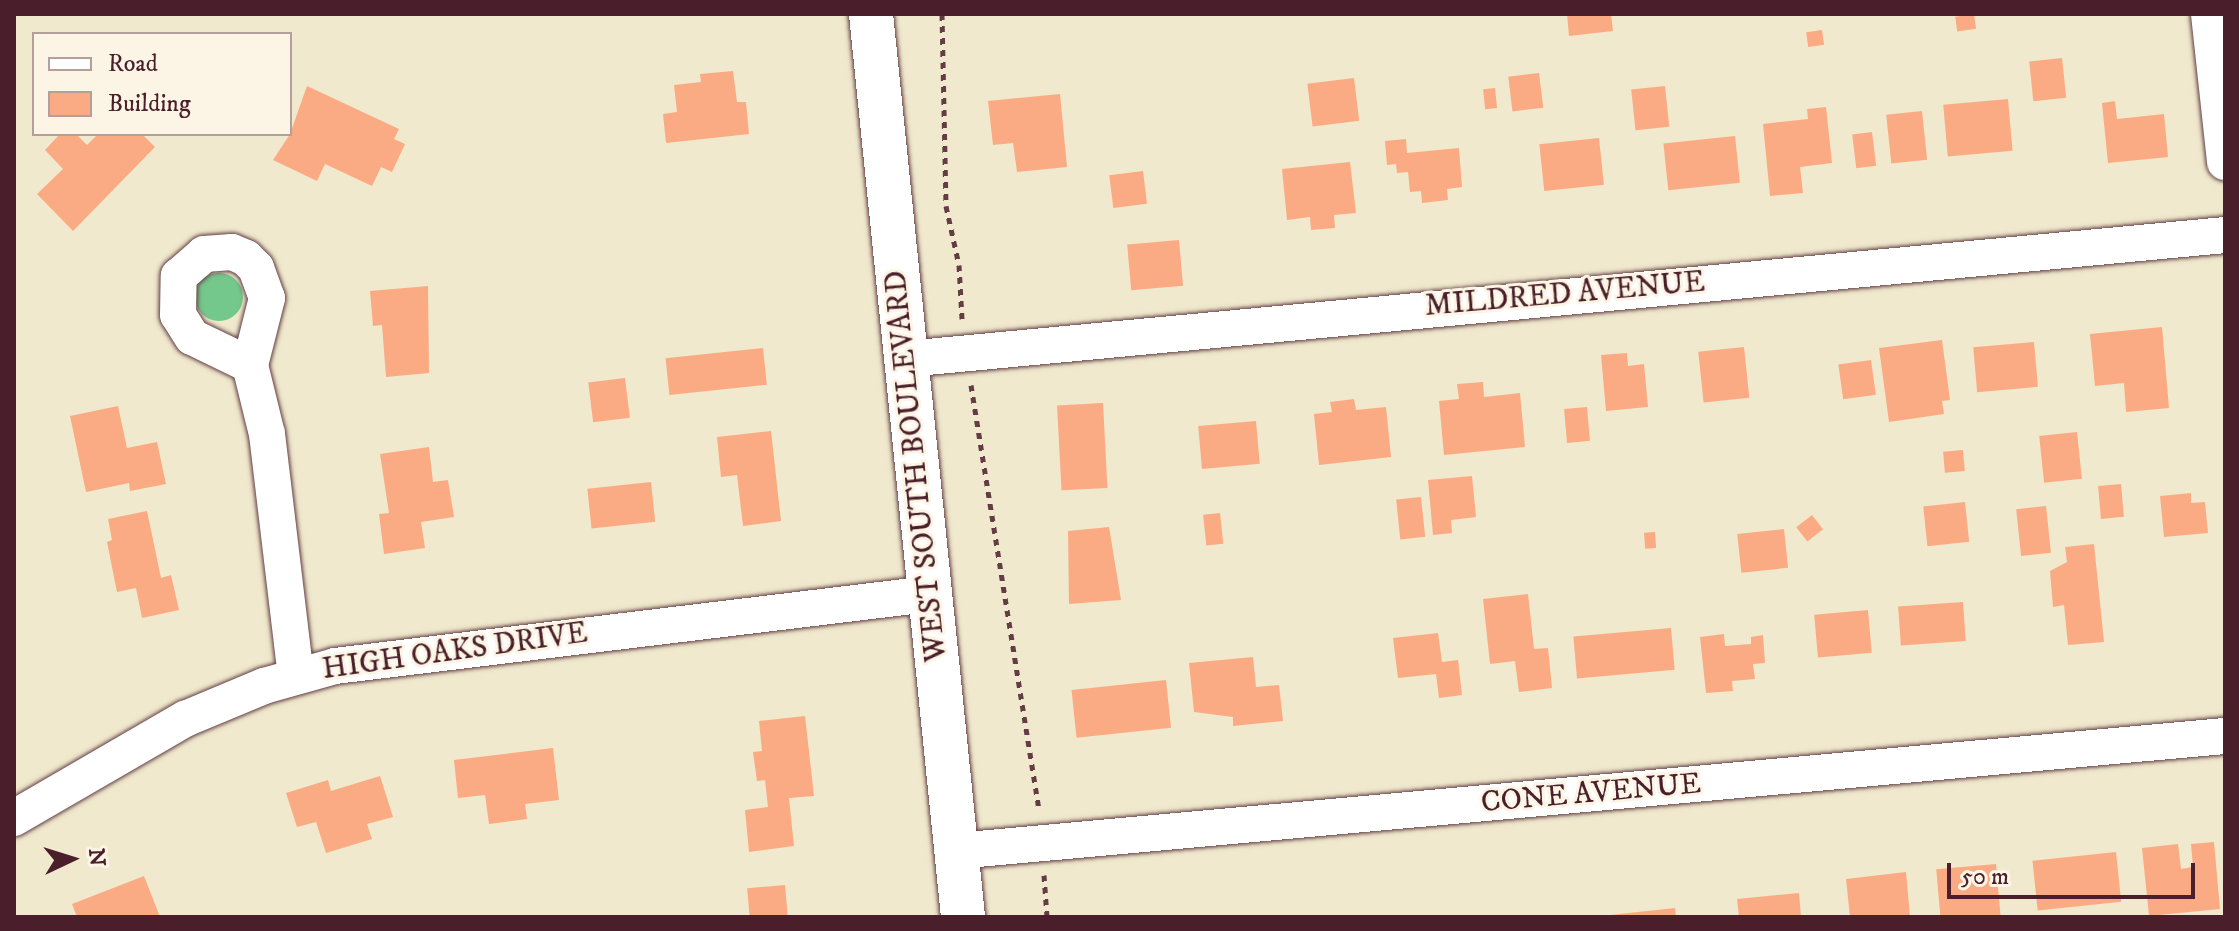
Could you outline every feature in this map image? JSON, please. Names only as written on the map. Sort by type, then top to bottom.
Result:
[{"type":"street","name":"WEST SOUTH BOULEVARD","points":[[871,14],[963,917]]},
{"type":"street","points":[[2209,14],[2225,162]]},
{"type":"street","name":"MILDRED AVENUE","points":[[906,359],[2225,235]]},
{"type":"street","points":[[250,365],[267,434],[296,676]]},
{"type":"street","name":"HIGH OAKS DRIVE","points":[[14,818],[185,719],[296,676],[427,651],[929,594]]},
{"type":"street","name":"CONE AVENUE","points":[[956,851],[2225,736]]},
{"type":"path","points":[[942,14],[946,206],[959,265],[961,312]]},
{"type":"path","points":[[970,382],[1040,818]]},
{"type":"path","points":[[1044,868],[1047,917]]},
{"type":"green space","points":[[219,273],[236,280],[243,297],[236,314],[219,321],[202,314],[195,297],[202,280]]},
{"type":"building","points":[[1567,14],[1611,14],[1613,31],[1569,36]]},
{"type":"building","points":[[1974,14],[1976,29],[1957,31],[1955,17]]},
{"type":"building","points":[[1822,30],[1824,45],[1808,47],[1806,32]]},
{"type":"building","points":[[2062,58],[2066,98],[2033,101],[2029,61]]},
{"type":"building","points":[[733,71],[737,102],[746,102],[749,134],[666,143],[663,114],[677,112],[674,85],[701,82],[700,74]]},
{"type":"building","points":[[1539,73],[1543,108],[1512,112],[1508,77]]},
{"type":"building","points":[[1354,78],[1359,121],[1313,126],[1307,84]]},
{"type":"building","points":[[307,86],[399,129],[394,139],[405,144],[392,172],[381,167],[372,186],[325,164],[317,181],[273,160],[289,136],[292,136]]},
{"type":"building","points":[[1665,86],[1669,127],[1635,130],[1631,90]]},
{"type":"building","points":[[1495,88],[1497,108],[1485,109],[1483,89]]},
{"type":"building","points":[[1060,94],[1067,167],[1017,172],[1013,143],[993,145],[988,101]]},
{"type":"building","points":[[2008,99],[2013,151],[1948,156],[1943,105]]},
{"type":"building","points":[[2115,101],[2117,119],[2164,114],[2168,157],[2108,163],[2102,103]]},
{"type":"building","points":[[1826,107],[1832,163],[1800,167],[1803,193],[1770,196],[1763,124],[1808,119],[1807,109]]},
{"type":"building","points":[[1922,111],[1927,160],[1891,163],[1886,115]]},
{"type":"building","points":[[1872,132],[1876,166],[1856,168],[1852,134]]},
{"type":"building","points":[[58,136],[78,136],[87,145],[96,136],[144,136],[155,147],[73,231],[37,194],[63,169],[45,150]]},
{"type":"building","points":[[1735,136],[1740,183],[1668,190],[1663,144]]},
{"type":"building","points":[[1599,138],[1604,185],[1544,191],[1539,144]]},
{"type":"building","points":[[1406,139],[1407,153],[1459,148],[1462,187],[1447,189],[1448,200],[1422,203],[1421,191],[1410,192],[1408,172],[1397,173],[1396,164],[1387,165],[1385,141]]},
{"type":"building","points":[[1350,162],[1356,213],[1334,215],[1335,228],[1311,230],[1310,217],[1287,220],[1282,169]]},
{"type":"building","points":[[1143,171],[1147,204],[1113,208],[1109,175]]},
{"type":"building","points":[[1179,240],[1183,286],[1131,290],[1127,245]]},
{"type":"building","points":[[428,286],[429,373],[386,377],[382,325],[373,326],[370,291]]},
{"type":"building","points":[[2162,327],[2169,408],[2126,412],[2124,383],[2095,386],[2090,334]]},
{"type":"building","points":[[1942,340],[1950,400],[1942,401],[1944,414],[1889,422],[1879,348]]},
{"type":"building","points":[[2034,342],[2038,387],[1977,392],[1973,347]]},
{"type":"building","points":[[1744,347],[1749,398],[1704,403],[1698,352]]},
{"type":"building","points":[[763,348],[767,385],[669,395],[666,358]]},
{"type":"building","points":[[1627,353],[1628,366],[1644,364],[1648,407],[1606,411],[1601,355]]},
{"type":"building","points":[[1871,360],[1876,395],[1843,399],[1838,365]]},
{"type":"building","points":[[625,378],[630,418],[593,422],[588,383]]},
{"type":"building","points":[[1483,382],[1484,397],[1520,393],[1525,447],[1444,455],[1439,401],[1459,399],[1457,384]]},
{"type":"building","points":[[1354,399],[1356,410],[1386,407],[1391,457],[1319,465],[1314,414],[1332,412],[1330,402]]},
{"type":"building","points":[[1103,403],[1107,488],[1062,490],[1057,405]]},
{"type":"building","points":[[118,406],[127,448],[157,442],[166,484],[130,491],[129,483],[86,492],[70,416]]},
{"type":"building","points":[[1587,407],[1590,441],[1567,443],[1564,409]]},
{"type":"building","points":[[1256,421],[1260,464],[1202,469],[1198,426]]},
{"type":"building","points":[[771,431],[781,521],[743,526],[737,475],[721,477],[717,437]]},
{"type":"building","points":[[2077,432],[2082,479],[2044,483],[2039,436]]},
{"type":"building","points":[[429,447],[433,482],[448,480],[454,517],[421,522],[425,548],[384,554],[379,514],[389,513],[380,454]]},
{"type":"building","points":[[1963,450],[1965,471],[1945,473],[1943,452]]},
{"type":"building","points":[[1472,476],[1476,517],[1451,520],[1452,533],[1433,535],[1428,480]]},
{"type":"building","points":[[651,482],[655,522],[592,528],[587,489]]},
{"type":"building","points":[[2121,484],[2124,517],[2101,519],[2098,486]]},
{"type":"building","points":[[2191,493],[2191,503],[2205,502],[2208,533],[2164,537],[2160,496]]},
{"type":"building","points":[[1421,497],[1425,537],[1400,539],[1396,500]]},
{"type":"building","points":[[1965,502],[1969,542],[1927,546],[1923,506]]},
{"type":"building","points":[[2046,506],[2051,553],[2021,556],[2016,509]]},
{"type":"building","points":[[147,511],[161,578],[171,575],[179,610],[142,618],[136,588],[117,592],[107,542],[112,540],[108,519]]},
{"type":"building","points":[[1220,513],[1223,544],[1206,546],[1203,515]]},
{"type":"building","points":[[1812,515],[1823,529],[1807,541],[1796,527]]},
{"type":"building","points":[[1109,527],[1121,600],[1069,604],[1068,531]]},
{"type":"building","points":[[1784,529],[1788,568],[1741,573],[1737,534]]},
{"type":"building","points":[[1655,532],[1656,548],[1645,549],[1644,533]]},
{"type":"building","points":[[2094,544],[2104,642],[2068,645],[2064,605],[2053,607],[2050,571],[2067,562],[2065,547]]},
{"type":"building","points":[[1528,594],[1534,649],[1548,648],[1552,688],[1519,692],[1515,661],[1490,664],[1483,599]]},
{"type":"building","points":[[1963,602],[1966,641],[1901,645],[1898,607]]},
{"type":"building","points":[[1868,610],[1872,653],[1818,658],[1814,615]]},
{"type":"building","points":[[1671,628],[1675,670],[1577,678],[1573,637]]},
{"type":"building","points":[[1438,633],[1442,662],[1458,660],[1462,695],[1439,698],[1436,674],[1398,678],[1393,638]]},
{"type":"building","points":[[1724,634],[1725,646],[1751,644],[1751,637],[1763,635],[1765,663],[1753,664],[1755,679],[1732,681],[1733,691],[1706,693],[1700,637]]},
{"type":"building","points":[[1253,657],[1256,687],[1279,685],[1283,721],[1233,726],[1233,717],[1194,712],[1189,663]]},
{"type":"building","points":[[1166,680],[1171,728],[1077,738],[1072,690]]},
{"type":"building","points":[[805,716],[814,796],[789,798],[794,846],[749,852],[745,810],[768,807],[765,780],[757,781],[753,752],[762,751],[759,721]]},
{"type":"building","points":[[553,748],[559,800],[525,804],[527,819],[489,824],[485,795],[458,798],[454,760]]},
{"type":"building","points":[[380,776],[393,817],[367,824],[372,839],[326,853],[316,822],[297,827],[286,793],[328,780],[331,791]]},
{"type":"building","points":[[2214,842],[2220,909],[2149,916],[2142,848],[2178,844],[2181,869],[2193,867],[2191,844]]},
{"type":"building","points":[[2116,852],[2121,902],[2038,911],[2032,861]]},
{"type":"building","points":[[1996,864],[2001,917],[1940,917],[1936,869]]},
{"type":"building","points":[[1906,872],[1910,917],[1850,917],[1846,879]]},
{"type":"building","points":[[144,876],[160,917],[77,917],[72,904]]},
{"type":"building","points":[[785,885],[788,917],[750,917],[747,888]]},
{"type":"building","points":[[1799,893],[1801,917],[1739,917],[1737,899]]},
{"type":"building","points":[[1675,908],[1676,917],[1610,917],[1610,915]]}]
